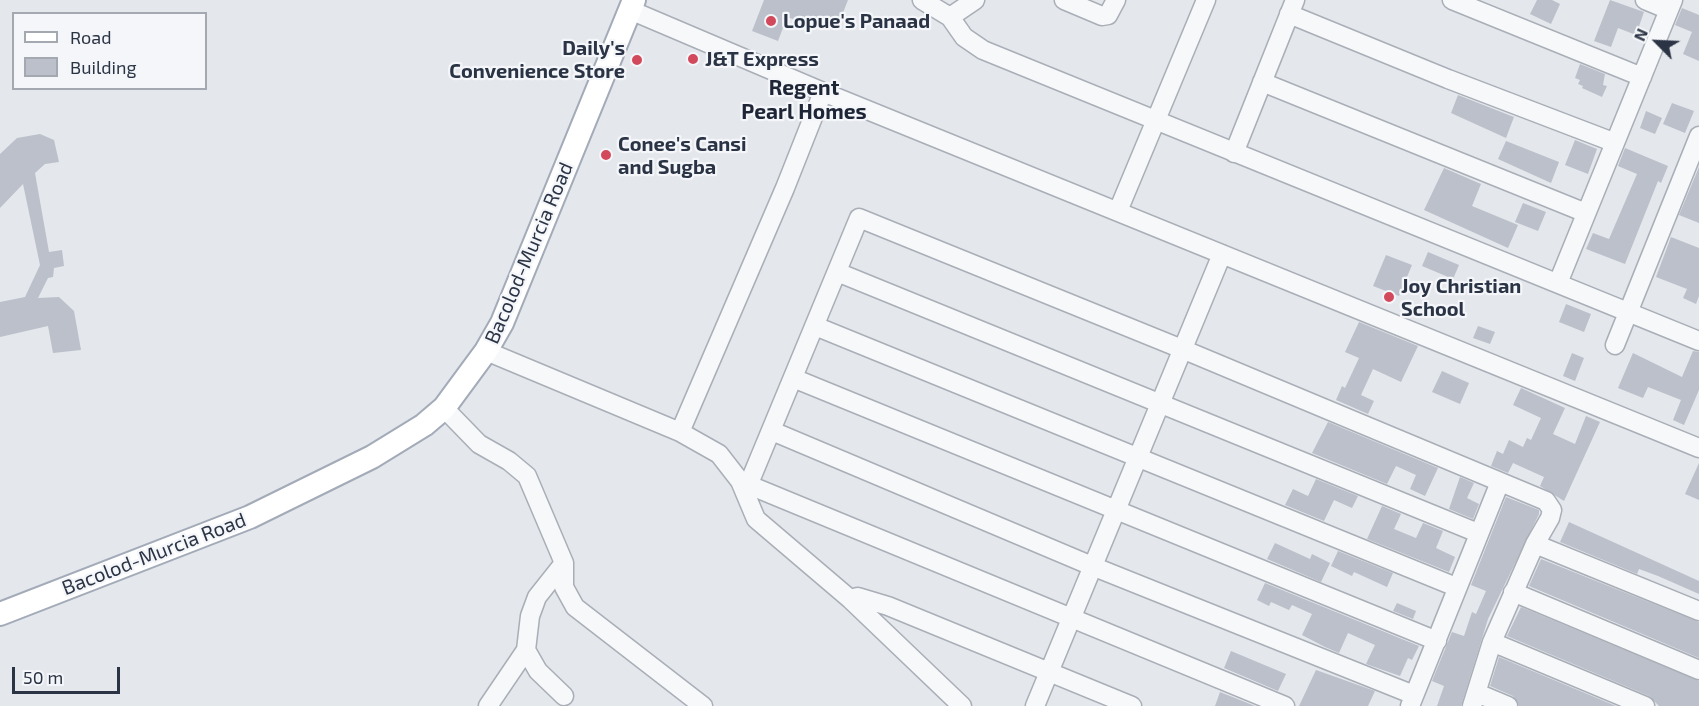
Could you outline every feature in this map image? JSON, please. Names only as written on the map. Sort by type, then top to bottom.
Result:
[{"type":"main road","name":"Bacolod-Murcia Road","points":[[0,614],[260,512],[372,457],[424,425],[444,408],[486,351],[519,286],[632,5]]},
{"type":"street","points":[[922,0],[950,17],[964,37],[983,50],[1558,283],[1698,336]]},
{"type":"street","points":[[950,17],[975,0]]},
{"type":"street","points":[[1064,0],[1102,16],[1108,15],[1116,0]]},
{"type":"street","points":[[1118,211],[1206,0]]},
{"type":"street","points":[[1452,0],[1642,77]]},
{"type":"street","points":[[1558,283],[1613,142],[1671,5],[1645,0]]},
{"type":"street","points":[[632,5],[823,92],[1699,448]]},
{"type":"street","points":[[1234,153],[1292,7],[1448,79],[1613,142]]},
{"type":"street","points":[[1262,82],[1586,213]]},
{"type":"street","points":[[680,432],[823,92]]},
{"type":"street","points":[[1616,345],[1699,136]]},
{"type":"street","points":[[747,489],[859,218],[1182,349],[1550,505],[1550,518],[1535,544],[1492,642],[1474,699],[1509,706]]},
{"type":"street","points":[[1035,706],[1222,254]]},
{"type":"street","points":[[837,272],[1478,533]]},
{"type":"street","points":[[815,326],[1456,587]]},
{"type":"street","points":[[486,351],[680,432],[719,454],[747,489],[756,519],[850,599],[962,706]]},
{"type":"street","points":[[794,378],[1437,641]]},
{"type":"street","points":[[444,408],[479,444],[509,461],[527,476],[564,563],[564,586],[575,607],[703,706]]},
{"type":"street","points":[[772,431],[1412,701],[1500,482]]},
{"type":"street","points":[[747,489],[1071,617],[1285,706]]},
{"type":"street","points":[[1535,544],[1699,611]]},
{"type":"street","points":[[488,706],[526,650],[530,616],[537,597],[564,563]]},
{"type":"street","points":[[1513,592],[1699,670]]},
{"type":"street","points":[[850,599],[858,597],[888,606],[1132,706]]},
{"type":"street","points":[[1492,642],[1645,706]]},
{"type":"street","points":[[526,650],[538,671],[564,696]]},
{"type":"building","name":"Lopue's Panaad","points":[[764,0],[848,0],[839,23],[825,18],[821,29],[787,17],[778,41],[752,31]]},
{"type":"building","points":[[1537,0],[1552,0],[1560,4],[1551,24],[1530,14]]},
{"type":"building","points":[[1610,0],[1644,12],[1636,35],[1618,28],[1611,47],[1594,41]]},
{"type":"building","points":[[1682,8],[1699,15],[1699,61],[1683,54],[1692,32],[1675,25]]},
{"type":"building","points":[[1580,64],[1605,74],[1603,85],[1607,86],[1602,97],[1578,84],[1580,80],[1575,78]]},
{"type":"building","points":[[1458,95],[1514,117],[1506,138],[1451,113]]},
{"type":"building","points":[[1672,103],[1694,111],[1685,133],[1663,124]]},
{"type":"building","points":[[1646,111],[1662,118],[1655,134],[1640,128]]},
{"type":"building","points":[[40,134],[54,140],[59,162],[45,164],[35,173],[49,252],[62,250],[64,266],[54,268],[53,277],[48,278],[38,298],[59,297],[74,311],[81,350],[53,353],[48,326],[0,337],[0,302],[25,297],[40,265],[23,184],[0,208],[0,154],[17,138]]},
{"type":"building","points":[[1575,140],[1597,149],[1588,174],[1565,165]]},
{"type":"building","points":[[1506,141],[1559,162],[1551,183],[1498,159]]},
{"type":"building","points":[[1625,148],[1668,166],[1661,183],[1658,181],[1625,264],[1586,249],[1593,233],[1609,239],[1637,174],[1618,166]]},
{"type":"building","points":[[1699,167],[1699,223],[1679,215]]},
{"type":"building","points":[[1444,168],[1481,184],[1472,206],[1518,225],[1508,248],[1424,210]]},
{"type":"building","points":[[1523,203],[1546,212],[1538,231],[1515,222]]},
{"type":"building","points":[[1671,237],[1699,248],[1699,296],[1696,304],[1683,298],[1687,289],[1656,277]]},
{"type":"building","points":[[1428,252],[1459,265],[1453,279],[1422,266]]},
{"type":"building","points":[[1386,255],[1412,265],[1399,296],[1373,286]]},
{"type":"building","points":[[1566,304],[1591,314],[1584,332],[1559,322]]},
{"type":"building","points":[[1359,322],[1418,346],[1401,382],[1373,369],[1361,395],[1374,401],[1368,414],[1336,400],[1342,386],[1345,388],[1359,358],[1345,352]]},
{"type":"building","points":[[1478,326],[1495,332],[1490,344],[1473,338]]},
{"type":"building","points":[[1693,351],[1699,352],[1699,390],[1684,425],[1673,420],[1681,400],[1648,387],[1643,398],[1618,388],[1633,353],[1682,377]]},
{"type":"building","points":[[1572,353],[1584,358],[1575,381],[1563,376]]},
{"type":"building","points":[[1442,371],[1469,383],[1460,404],[1432,392]]},
{"type":"building","points":[[1521,388],[1565,408],[1553,434],[1575,444],[1586,416],[1600,422],[1564,501],[1540,486],[1544,477],[1513,463],[1508,473],[1491,466],[1497,451],[1503,454],[1509,440],[1523,447],[1527,438],[1531,440],[1541,418],[1513,405]]},
{"type":"building","points":[[1328,422],[1438,468],[1425,496],[1410,489],[1416,475],[1396,466],[1387,484],[1312,453]]},
{"type":"building","points":[[1699,463],[1699,500],[1685,494]]},
{"type":"building","points":[[1460,477],[1474,483],[1467,498],[1479,504],[1473,519],[1449,509]]},
{"type":"building","points":[[1316,479],[1358,496],[1352,508],[1334,500],[1324,521],[1285,505],[1293,489],[1308,496]]},
{"type":"building","points":[[1506,497],[1539,510],[1539,514],[1488,619],[1461,706],[1437,706],[1444,686],[1432,681],[1452,632],[1464,636],[1472,612],[1476,614],[1486,591],[1471,585]]},
{"type":"building","points":[[1382,506],[1401,514],[1394,529],[1416,538],[1423,523],[1443,531],[1436,548],[1455,557],[1449,572],[1367,539]]},
{"type":"building","points":[[1569,522],[1699,581],[1699,594],[1639,569],[1637,574],[1560,542]]},
{"type":"building","points":[[1275,543],[1310,559],[1312,554],[1330,563],[1321,582],[1267,559]]},
{"type":"building","points":[[1338,551],[1393,573],[1387,587],[1354,572],[1352,576],[1331,566]]},
{"type":"building","points":[[1541,559],[1699,622],[1699,658],[1529,586]]},
{"type":"building","points":[[1265,583],[1419,646],[1412,660],[1408,658],[1400,676],[1366,664],[1375,645],[1348,633],[1339,653],[1302,635],[1312,614],[1292,605],[1289,610],[1271,602],[1269,606],[1257,600]]},
{"type":"building","points":[[1397,603],[1416,611],[1413,619],[1393,611]]},
{"type":"building","points":[[1521,607],[1699,681],[1699,706],[1659,706],[1649,696],[1507,636]]},
{"type":"building","points":[[1231,651],[1286,674],[1278,691],[1224,668]]},
{"type":"building","points":[[1499,657],[1616,706],[1519,706],[1513,696],[1490,686]]},
{"type":"building","points":[[1316,670],[1375,691],[1368,706],[1299,706]]},
{"type":"building","points":[[1220,692],[1255,706],[1215,706]]},
{"type":"place","name":"Lopue's Panaad","points":[[771,21]]},
{"type":"place","name":"J&T Express","points":[[693,59]]},
{"type":"place","name":"Daily's Convenience Store","points":[[637,60]]},
{"type":"place","name":"Conee's Cansi and Sugba","points":[[606,155]]},
{"type":"place","name":"Joy Christian School","points":[[1389,297]]},
{"type":"district","name":"Regent Pearl Homes","points":[[804,100]]}]
